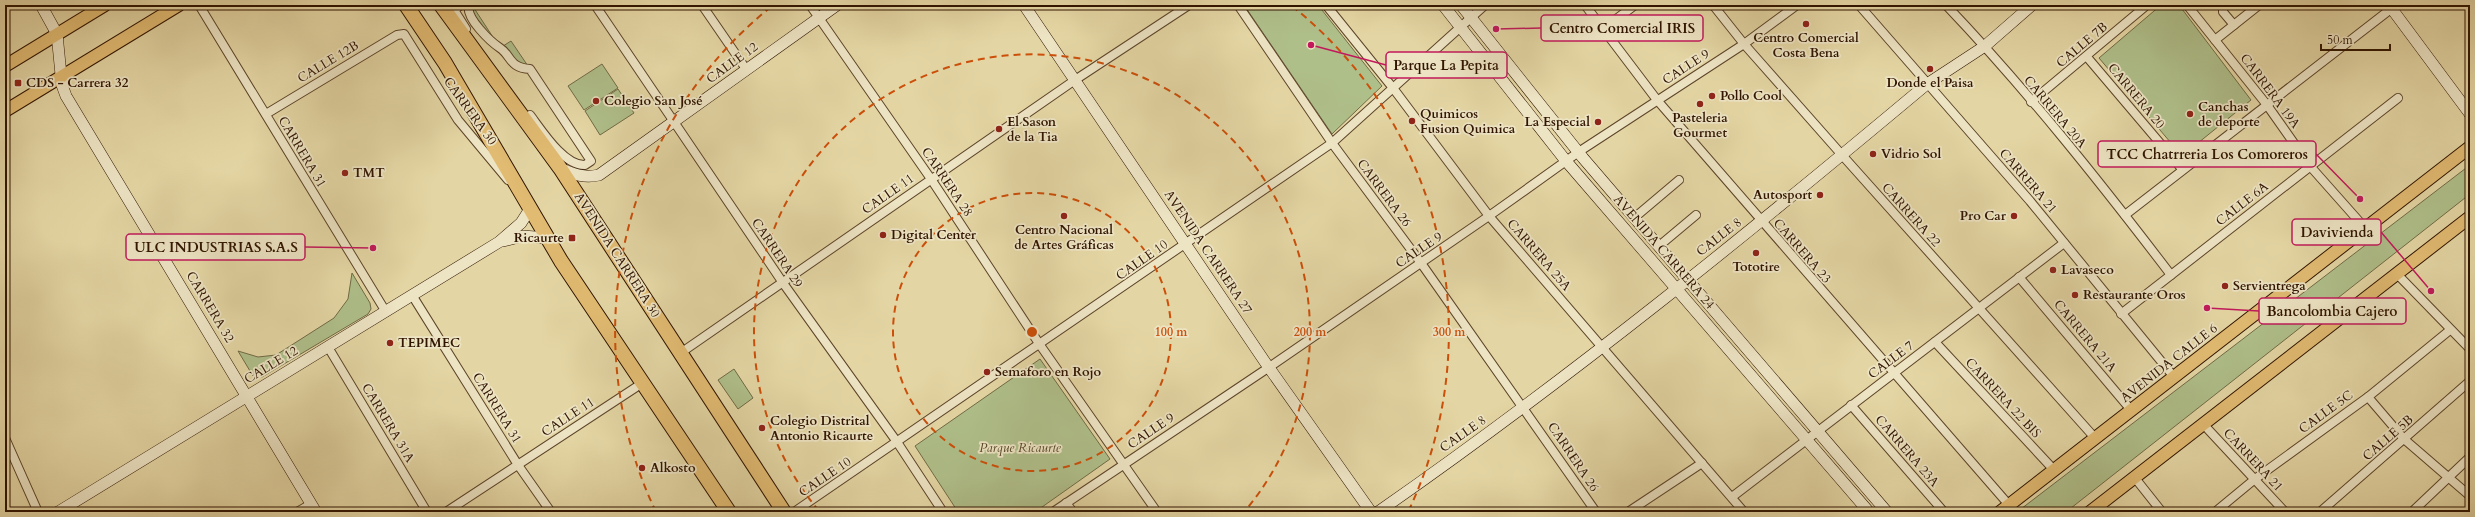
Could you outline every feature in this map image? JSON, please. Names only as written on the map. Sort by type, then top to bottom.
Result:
[{"type":"highway","points":[[406,5],[445,63],[547,238],[729,512]]},
{"type":"highway","name":"AVENIDA CARRERA 30","points":[[441,5],[454,25],[560,168],[682,352],[784,512]]},
{"type":"main road","points":[[5,66],[104,5]]},
{"type":"main road","points":[[5,111],[178,5]]},
{"type":"main road","name":"AVENIDA CALLE 6","points":[[2004,509],[2470,147]]},
{"type":"main road","points":[[2090,512],[2470,217]]},
{"type":"street","name":"CARRERA 32","points":[[42,5],[57,34],[61,77],[66,96],[314,508]]},
{"type":"street","name":"CARRERA 31","points":[[199,5],[386,312]]},
{"type":"street","points":[[461,5],[454,10],[509,90],[555,147],[576,165],[585,165],[591,161],[530,69],[517,66],[500,48],[490,43],[470,15],[469,5]]},
{"type":"street","name":"CARRERA 29","points":[[595,5],[783,283],[897,442],[943,512]]},
{"type":"street","points":[[702,5],[746,69]]},
{"type":"street","name":"CARRERA 28","points":[[810,5],[931,179],[1040,345],[1125,463],[1157,512]]},
{"type":"street","name":"CALLE 12","points":[[560,168],[579,176],[589,177],[600,175],[837,5]]},
{"type":"street","name":"AVENIDA CARRERA 27","points":[[1024,5],[1269,367],[1372,512]]},
{"type":"street","name":"CALLE 11","points":[[682,352],[1075,80],[1189,5]]},
{"type":"street","name":"CARRERA 26","points":[[1238,5],[1332,143],[1421,263],[1525,408],[1596,512]]},
{"type":"street","name":"CARRERA 25A","points":[[1326,5],[1393,88],[1490,216],[1744,512]]},
{"type":"street","name":"AVENIDA CARRERA 24","points":[[1444,5],[1566,161],[1869,512]]},
{"type":"street","name":"AVENIDA CARRERA 24","points":[[1461,5],[1578,152],[1817,431],[1881,510]]},
{"type":"street","name":"CALLE 10","points":[[794,512],[1040,345],[1332,143],[1485,5]]},
{"type":"street","name":"CARRERA 23","points":[[1585,5],[1657,100],[1893,374],[2004,509]]},
{"type":"street","points":[[1604,30],[1634,5]]},
{"type":"street","name":"CARRERA 22","points":[[1713,5],[1744,44],[1980,307],[2095,438]]},
{"type":"street","name":"CALLE 9","points":[[1052,512],[1269,367],[1490,216],[1578,152],[1744,44],[1797,5]]},
{"type":"street","name":"CARRERA 21","points":[[1859,5],[2064,243],[2174,377]]},
{"type":"street","name":"CARRERA 20A","points":[[1946,5],[1985,46],[2125,215],[2171,275]]},
{"type":"street","name":"CALLE 8","points":[[1378,512],[1525,408],[1603,348],[1687,279],[1761,222],[1927,84],[1985,46],[2032,5]]},
{"type":"street","name":"CALLE 7B","points":[[2031,102],[2087,57],[2147,5]]},
{"type":"street","name":"CARRERA 19A","points":[[2187,5],[2267,105],[2310,166],[2365,228]]},
{"type":"street","points":[[2223,5],[2223,12],[2234,25]]},
{"type":"street","points":[[2215,40],[2259,5]]},
{"type":"street","points":[[2125,215],[2392,6],[2470,114]]},
{"type":"street","name":"CALLE 12B","points":[[266,114],[397,35],[404,34]]},
{"type":"street","name":"CARRERA 30","points":[[404,34],[458,120],[526,203]]},
{"type":"street","name":"CARRERA 20","points":[[2087,57],[2182,169]]},
{"type":"street","name":"CALLE 6A","points":[[2121,314],[2398,98]]},
{"type":"street","points":[[1634,218],[1680,180]]},
{"type":"street","name":"CALLE 12","points":[[58,512],[499,242],[521,223],[526,203]]},
{"type":"street","points":[[1659,246],[1696,215]]},
{"type":"street","name":"CALLE 12","points":[[499,242],[523,236],[547,238]]},
{"type":"street","name":"CALLE 7","points":[[1732,497],[2064,243]]},
{"type":"street","points":[[2397,274],[2470,350]]},
{"type":"street","name":"CARRERA 21A","points":[[2019,277],[2131,410]]},
{"type":"street","name":"CARRERA 31","points":[[412,296],[518,465],[551,512]]},
{"type":"street","name":"CALLE 5C","points":[[2215,512],[2255,479],[2368,397],[2450,330]]},
{"type":"street","name":"CARRERA 22 BIS","points":[[1935,342],[2054,470]]},
{"type":"street","name":"CARRERA 31A","points":[[328,347],[428,512]]},
{"type":"street","name":"CALLE 5B","points":[[2320,512],[2470,380]]},
{"type":"street","name":"CALLE 11","points":[[446,512],[644,382]]},
{"type":"street","points":[[2368,397],[2404,439],[2450,477],[2470,496]]},
{"type":"street","name":"CARRERA 23A","points":[[1851,405],[1944,512]]},
{"type":"street","name":"CARRERA 21","points":[[2204,425],[2285,512]]},
{"type":"street","points":[[5,438],[38,512]]},
{"type":"street","points":[[2412,512],[2470,457]]},
{"type":"street","points":[[1628,512],[1702,463]]},
{"type":"street","points":[[2135,478],[2162,512]]},
{"type":"street","points":[[1066,503],[1073,512]]},
{"type":"street","points":[[297,512],[314,508]]},
{"type":"green space","points":[[469,5],[472,5],[500,48],[511,41],[530,69],[525,69],[490,43]]},
{"type":"green space","points":[[1244,5],[1318,5],[1382,86],[1332,134]]},
{"type":"green space","points":[[2161,5],[2179,5],[2251,100],[2182,156],[2099,58]]},
{"type":"green space","points":[[602,64],[618,88],[584,110],[568,86]]},
{"type":"green space","points":[[618,89],[634,113],[600,135],[585,111]]},
{"type":"green space","points":[[2470,165],[2470,194],[2066,512],[2017,512]]},
{"type":"green space","points":[[352,273],[370,303],[371,309],[368,314],[262,377],[253,376],[238,351],[258,357],[276,355],[334,318],[348,299]]},
{"type":"green space","name":"Parque Ricaurte","points":[[1040,359],[1110,459],[1035,512],[958,512],[915,446]]},
{"type":"green space","points":[[734,369],[753,398],[738,409],[718,380]]},
{"type":"place","name":"Centro Comercial Costa Bena","points":[[1806,24]]},
{"type":"place","name":"Centro Comercial IRIS","points":[[1496,29]]},
{"type":"place","name":"Parque La Pepita","points":[[1311,45]]},
{"type":"place","name":"Donde el Paisa","points":[[1930,69]]},
{"type":"place","name":"CDS - Carrera 32","points":[[18,83]]},
{"type":"place","name":"Pollo Cool","points":[[1712,96]]},
{"type":"place","name":"Colegio San José","points":[[596,101]]},
{"type":"place","name":"Pasteleria Gourmet","points":[[1700,104]]},
{"type":"place","name":"Canchas de deporte","points":[[2190,114]]},
{"type":"place","name":"Quimicos Fusion Quimica","points":[[1412,121]]},
{"type":"place","name":"La Especial","points":[[1598,122]]},
{"type":"place","name":"El Sason de la Tia","points":[[999,129]]},
{"type":"place","name":"Vidrio Sol","points":[[1873,154]]},
{"type":"place","name":"TMT","points":[[345,173]]},
{"type":"place","name":"Autosport","points":[[1820,195]]},
{"type":"place","name":"TCC Chatrreria Los Comoreros","points":[[2360,199]]},
{"type":"place","name":"Centro Nacional de Artes Gráficas","points":[[1064,216]]},
{"type":"place","name":"Pro Car","points":[[2014,216]]},
{"type":"place","name":"Digital Center","points":[[883,235]]},
{"type":"place","name":"Ricaurte","points":[[572,238]]},
{"type":"place","name":"ULC INDUSTRIAS S.A.S","points":[[373,248]]},
{"type":"place","name":"Tototire","points":[[1756,253]]},
{"type":"place","name":"Lavaseco","points":[[2053,270]]},
{"type":"place","name":"Servientrega","points":[[2225,286]]},
{"type":"place","name":"Davivienda","points":[[2431,291]]},
{"type":"place","name":"Restaurante Oros","points":[[2075,295]]},
{"type":"place","name":"Bancolombia Cajero","points":[[2207,308]]},
{"type":"place","name":"TEPIMEC","points":[[390,343]]},
{"type":"place","name":"Semaforo en Rojo","points":[[987,372]]},
{"type":"place","name":"Colegio Distrital Antonio Ricaurte","points":[[762,428]]},
{"type":"place","name":"Alkosto","points":[[642,468]]}]
